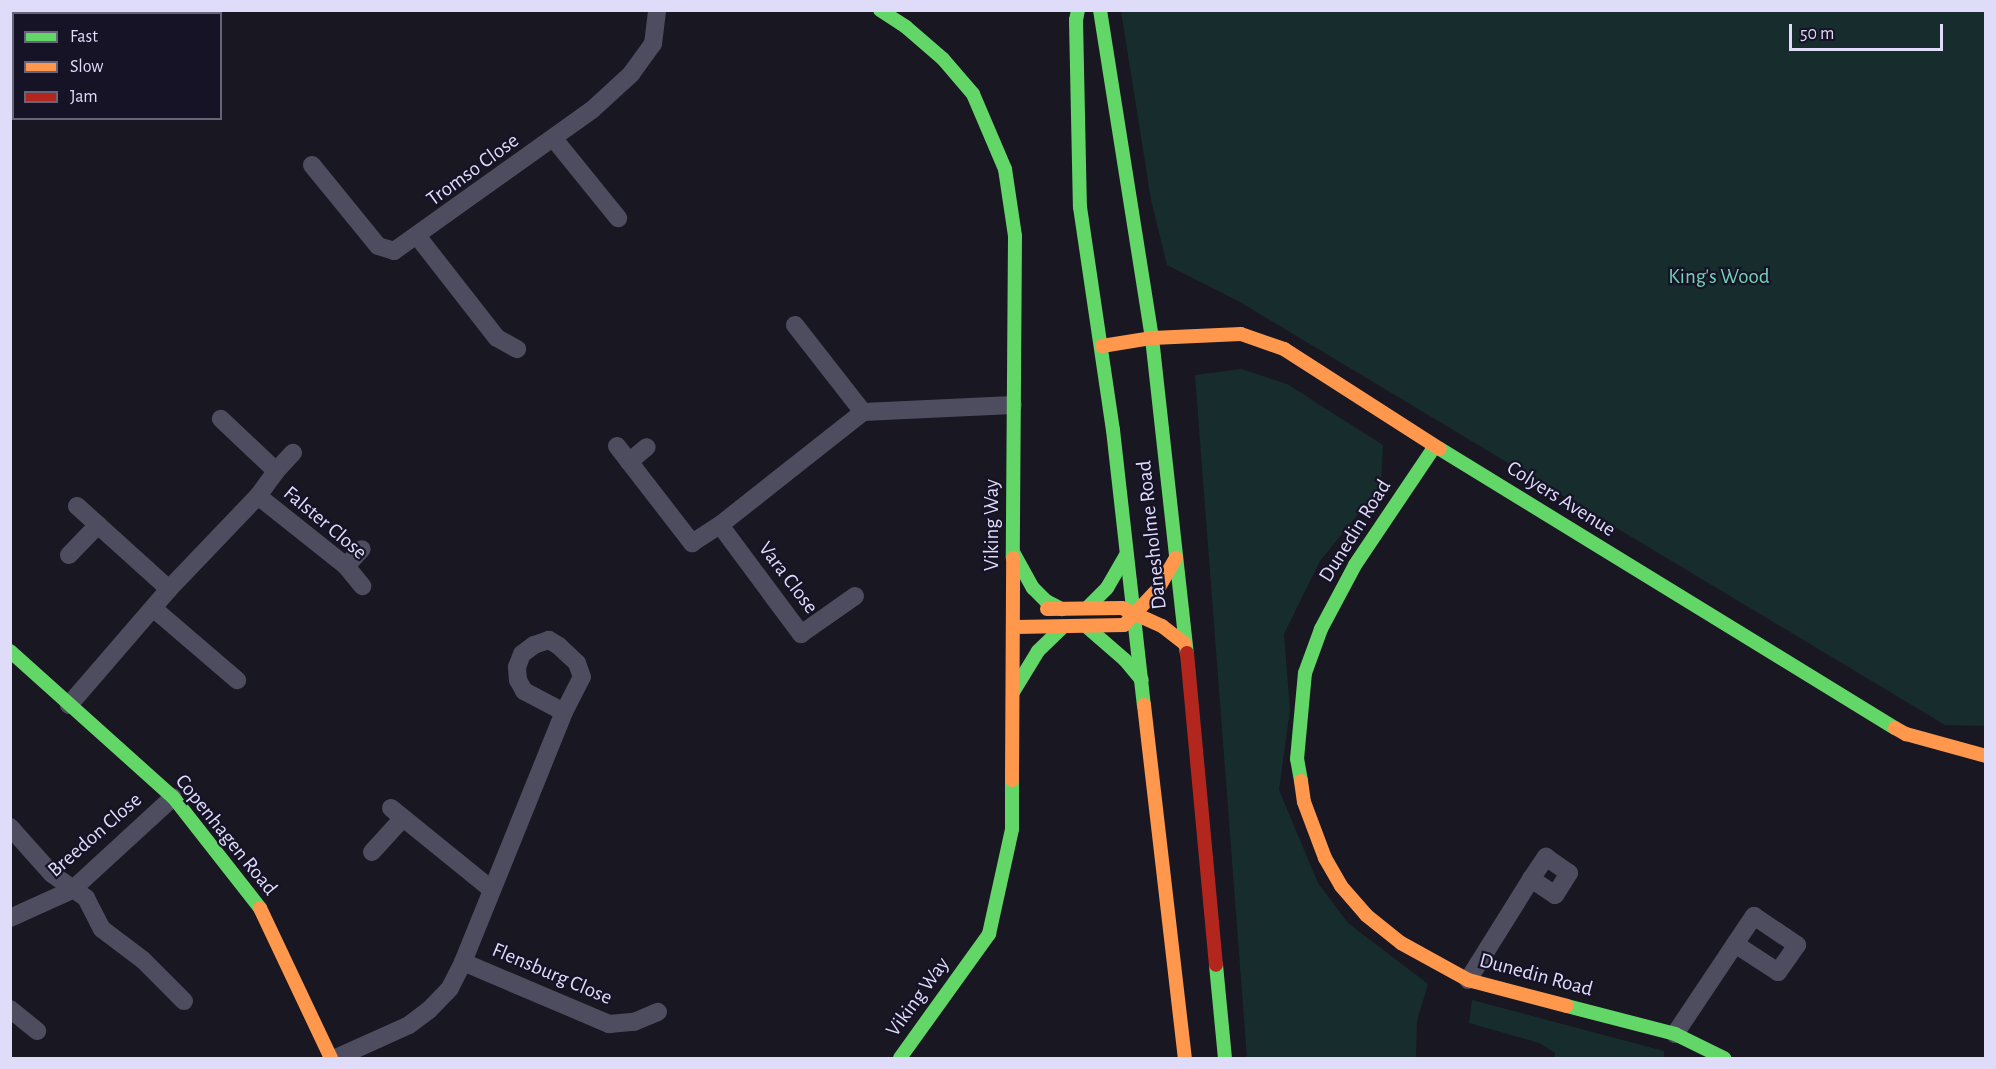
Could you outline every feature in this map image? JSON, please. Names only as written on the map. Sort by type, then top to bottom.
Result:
[{"type":"street","name":"Tromso Close","points":[[312,165],[378,246],[394,251],[418,237],[593,109],[631,74],[653,44],[657,10]]},
{"type":"street","name":"Viking Way","points":[[880,10],[906,27],[943,59],[973,94],[1005,169],[1015,236],[1013,553],[1023,609],[1013,627],[1012,829],[989,934],[900,1059]]},
{"type":"street","name":"Danesholme Road","points":[[1078,10],[1076,20],[1080,207],[1102,346],[1185,1059]]},
{"type":"street","name":"Danesholme Road","points":[[1100,10],[1152,338],[1185,644],[1225,1059]]},
{"type":"street","name":"Tromso Close","points":[[554,139],[618,218]]},
{"type":"street","name":"Tromso Close","points":[[418,237],[497,338],[517,348]]},
{"type":"street","points":[[795,325],[863,412]]},
{"type":"street","name":"Colyers Avenue","points":[[1102,346],[1152,338],[1241,334],[1284,349],[1435,446],[1906,734],[1986,756]]},
{"type":"street","points":[[617,446],[692,543],[720,525],[863,412],[1013,405]]},
{"type":"street","name":"Falster Close","points":[[69,705],[169,589],[258,495],[276,471],[221,419]]},
{"type":"street","name":"Dunedin Road","points":[[1435,446],[1355,565],[1321,629],[1305,673],[1297,759],[1304,802],[1325,858],[1341,886],[1366,915],[1401,944],[1468,980],[1675,1034],[1724,1059]]},
{"type":"street","points":[[629,462],[647,447]]},
{"type":"street","points":[[276,471],[293,453]]},
{"type":"street","name":"Falster Close","points":[[258,495],[346,566],[362,586]]},
{"type":"street","points":[[77,506],[169,589]]},
{"type":"street","points":[[69,555],[98,525]]},
{"type":"street","name":"Vara Close","points":[[720,525],[801,634],[855,596]]},
{"type":"street","points":[[346,566],[362,549]]},
{"type":"street","points":[[1013,553],[1033,588],[1047,602],[1062,609]]},
{"type":"street","points":[[1087,608],[1107,588],[1127,554]]},
{"type":"street","points":[[1013,627],[1124,625],[1158,589],[1176,558]]},
{"type":"street","points":[[153,608],[237,680]]},
{"type":"street","points":[[1023,609],[1122,608],[1162,626],[1185,644]]},
{"type":"street","points":[[1012,693],[1038,651],[1063,627]]},
{"type":"street","points":[[1087,627],[1125,660],[1142,680]]},
{"type":"street","name":"Copenhagen Road","points":[[10,651],[173,797],[260,908],[331,1059]]},
{"type":"street","name":"Flensburg Close","points":[[336,1059],[416,1020],[450,988],[463,962],[564,712]]},
{"type":"street","name":"Breedon Close","points":[[10,918],[72,890],[173,797]]},
{"type":"street","points":[[372,852],[397,813],[491,889]]},
{"type":"street","points":[[10,827],[52,874],[86,898],[102,930],[143,960],[184,1001]]},
{"type":"street","points":[[1468,980],[1531,879]]},
{"type":"street","points":[[1675,1034],[1735,944]]},
{"type":"street","name":"Flensburg Close","points":[[463,962],[609,1024],[634,1022],[658,1012]]},
{"type":"street","points":[[10,1009],[37,1031]]},
{"type":"green space","name":"King's Wood","points":[[1121,11],[1985,11],[1985,726],[1945,725],[1238,301],[1167,265],[1151,200]]},
{"type":"green space","points":[[1241,369],[1287,384],[1383,445],[1381,486],[1320,561],[1284,634],[1290,710],[1279,790],[1318,883],[1348,923],[1428,984],[1417,1021],[1416,1058],[1247,1058],[1195,375]]},
{"type":"green space","points":[[1472,1000],[1664,1051],[1664,1058],[1554,1058],[1555,1053],[1539,1043],[1469,1023]]},
{"type":"traffic: fast","points":[[880,10],[906,27],[943,59],[973,94],[1005,169],[1015,236],[1013,558]]},
{"type":"traffic: fast","points":[[1078,10],[1076,20],[1080,207],[1113,430],[1144,705]]},
{"type":"traffic: fast","points":[[1100,10],[1152,338],[1187,653]]},
{"type":"traffic: fast","points":[[1301,781],[1297,759],[1305,673],[1321,629],[1355,565],[1435,446]]},
{"type":"traffic: fast","points":[[1440,449],[1895,728]]},
{"type":"traffic: fast","points":[[1014,554],[1033,588],[1046,601],[1062,609]]},
{"type":"traffic: fast","points":[[1087,608],[1107,588],[1127,554]]},
{"type":"traffic: fast","points":[[1013,692],[1038,651],[1063,627]]},
{"type":"traffic: fast","points":[[1087,627],[1125,660],[1142,680]]},
{"type":"traffic: fast","points":[[10,651],[173,797],[260,908]]},
{"type":"traffic: fast","points":[[900,1058],[989,934],[1012,829],[1012,780]]},
{"type":"traffic: fast","points":[[1216,965],[1225,1058]]},
{"type":"traffic: fast","points":[[1567,1006],[1675,1034],[1724,1058]]},
{"type":"traffic: slow","points":[[1102,346],[1152,338],[1241,334],[1284,349],[1440,449]]},
{"type":"traffic: slow","points":[[1012,780],[1013,558]]},
{"type":"traffic: slow","points":[[1013,627],[1124,625],[1158,589],[1176,558]]},
{"type":"traffic: slow","points":[[1047,609],[1122,608],[1162,626],[1185,644]]},
{"type":"traffic: slow","points":[[1144,705],[1185,1058]]},
{"type":"traffic: slow","points":[[1895,728],[1906,734],[1986,756]]},
{"type":"traffic: slow","points":[[1301,781],[1304,802],[1325,858],[1341,886],[1366,915],[1401,943],[1468,980],[1567,1006]]},
{"type":"traffic: slow","points":[[260,908],[331,1058]]},
{"type":"traffic: jam","points":[[1187,653],[1216,965]]}]
